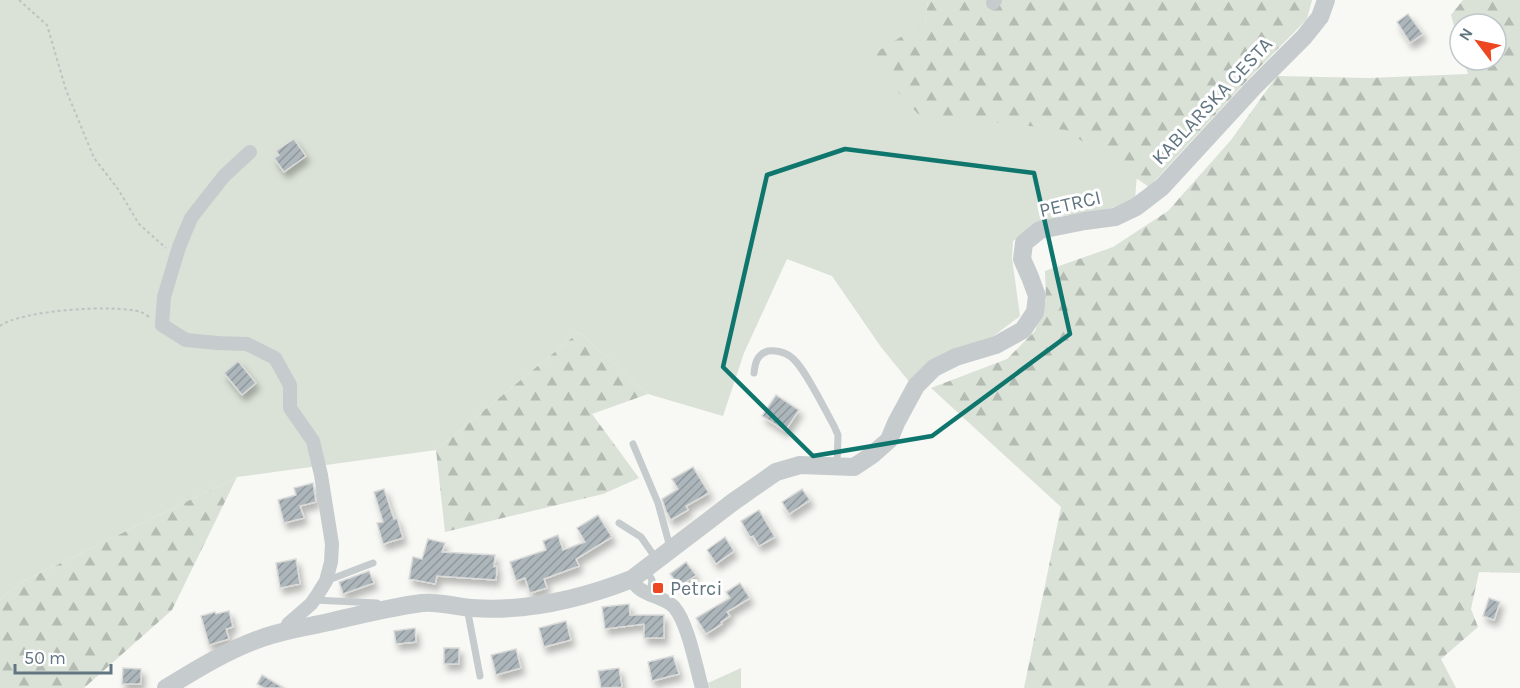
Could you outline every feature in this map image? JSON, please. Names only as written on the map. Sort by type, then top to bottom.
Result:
[{"type":"street","name":"KABLARSKA CESTA","points":[[1115,216],[1136,207],[1162,187],[1254,87],[1304,37],[1320,17],[1326,0]]},
{"type":"street","points":[[250,152],[224,176],[191,218],[164,297],[162,325],[186,340],[247,344],[275,358],[290,385],[290,408],[313,441],[332,544],[331,562],[326,581],[314,600],[288,624],[287,631]]},
{"type":"street","name":"PETRCI","points":[[166,688],[206,663],[264,637],[352,616],[425,602],[467,608],[516,608],[588,594],[651,564],[776,472],[800,465],[854,467],[889,440],[916,386],[934,368],[956,357],[996,345],[1023,330],[1035,312],[1037,296],[1022,259],[1024,243],[1040,230],[1115,216]]},
{"type":"street","points":[[651,564],[634,585],[674,608],[681,619],[689,641],[702,688]]},
{"type":"lane","points":[[754,373],[756,361],[762,353],[771,350],[792,357],[802,369],[834,426],[838,443],[837,466]]},
{"type":"lane","points":[[633,444],[658,503],[651,564]]},
{"type":"lane","points":[[618,523],[641,537],[651,564]]},
{"type":"lane","points":[[326,581],[373,563]]},
{"type":"lane","points":[[314,600],[377,603]]},
{"type":"lane","points":[[467,608],[480,676]]},
{"type":"path","points":[[19,0],[46,25],[66,90],[94,158],[118,189],[139,224],[176,257]]},
{"type":"path","points":[[0,326],[5,322],[31,314],[110,308],[142,313],[162,325]]},
{"type":"highlighted area","points":[[845,149],[1034,173],[1070,334],[932,436],[813,456],[723,367],[767,175]]},
{"type":"green space","points":[[0,0],[928,0],[925,22],[1141,124],[1135,199],[1099,213],[1060,216],[1013,241],[1012,258],[1020,316],[983,344],[911,384],[881,347],[832,276],[787,259],[744,353],[723,416],[648,394],[579,332],[436,450],[237,477],[24,581],[0,599]]},
{"type":"green space","points":[[928,0],[1312,0],[1307,19],[1149,187],[1066,130],[918,114],[867,58],[925,22]]},
{"type":"green space","points":[[1463,0],[1520,0],[1520,573],[1479,572],[1471,609],[1478,627],[1441,659],[1456,688],[1024,688],[1061,507],[931,388],[1007,359],[1035,331],[1046,301],[1045,271],[1113,247],[1168,211],[1231,140],[1277,76],[1369,78],[1508,72],[1508,12],[1453,12]]},
{"type":"green space","points":[[579,332],[648,394],[592,414],[639,478],[603,494],[445,532],[436,450]]},
{"type":"green space","points":[[237,477],[172,610],[84,688],[0,688],[0,599],[24,581]]},
{"type":"green space","points":[[741,668],[741,688],[710,688],[708,683]]},
{"type":"building","points":[[1408,14],[1423,34],[1410,43],[1397,22]]},
{"type":"building","points":[[294,139],[306,156],[284,172],[274,158],[279,155],[276,151]]},
{"type":"building","points":[[238,361],[256,383],[242,395],[224,373]]},
{"type":"building","points":[[776,395],[799,410],[785,431],[762,416]]},
{"type":"building","points":[[693,467],[709,493],[686,506],[688,510],[671,520],[662,499],[678,489],[672,479]]},
{"type":"building","points":[[313,483],[316,502],[300,506],[304,518],[284,523],[278,500],[296,495],[294,488]]},
{"type":"building","points":[[384,489],[403,538],[383,544],[377,523],[383,522],[374,492]]},
{"type":"building","points":[[802,489],[810,500],[789,514],[782,502]]},
{"type":"building","points":[[759,510],[775,537],[759,546],[753,536],[750,537],[741,521]]},
{"type":"building","points":[[598,515],[612,537],[576,559],[579,566],[544,579],[547,588],[530,593],[525,578],[516,581],[510,562],[546,550],[543,541],[558,535],[563,550],[585,542],[577,528]]},
{"type":"building","points":[[725,537],[734,551],[716,564],[707,550]]},
{"type":"building","points":[[428,539],[445,543],[442,552],[495,555],[496,580],[437,576],[435,584],[409,579],[413,557],[422,559]]},
{"type":"building","points":[[296,559],[300,584],[280,588],[276,563]]},
{"type":"building","points":[[686,562],[696,575],[680,586],[670,574]]},
{"type":"building","points":[[369,571],[374,583],[343,594],[339,582]]},
{"type":"building","points":[[740,583],[750,598],[727,612],[730,616],[706,634],[696,618],[730,598],[726,592]]},
{"type":"building","points":[[1489,598],[1500,602],[1494,620],[1483,616]]},
{"type":"building","points":[[629,604],[630,615],[664,615],[664,638],[644,638],[644,624],[605,629],[602,607]]},
{"type":"building","points":[[229,611],[233,627],[226,629],[229,639],[209,645],[201,616]]},
{"type":"building","points":[[566,621],[571,640],[544,647],[539,628]]},
{"type":"building","points":[[415,628],[416,642],[396,644],[394,631]]},
{"type":"building","points":[[444,648],[459,648],[459,664],[444,664]]},
{"type":"building","points":[[516,649],[521,668],[496,675],[491,655]]},
{"type":"building","points":[[673,656],[679,674],[652,681],[648,662]]},
{"type":"building","points":[[123,668],[141,669],[141,684],[122,684]]},
{"type":"building","points":[[619,668],[622,687],[601,688],[598,671]]},
{"type":"building","points":[[262,675],[284,688],[264,688],[257,684]]},
{"type":"place","name":"Petrci","points":[[658,588]]}]
